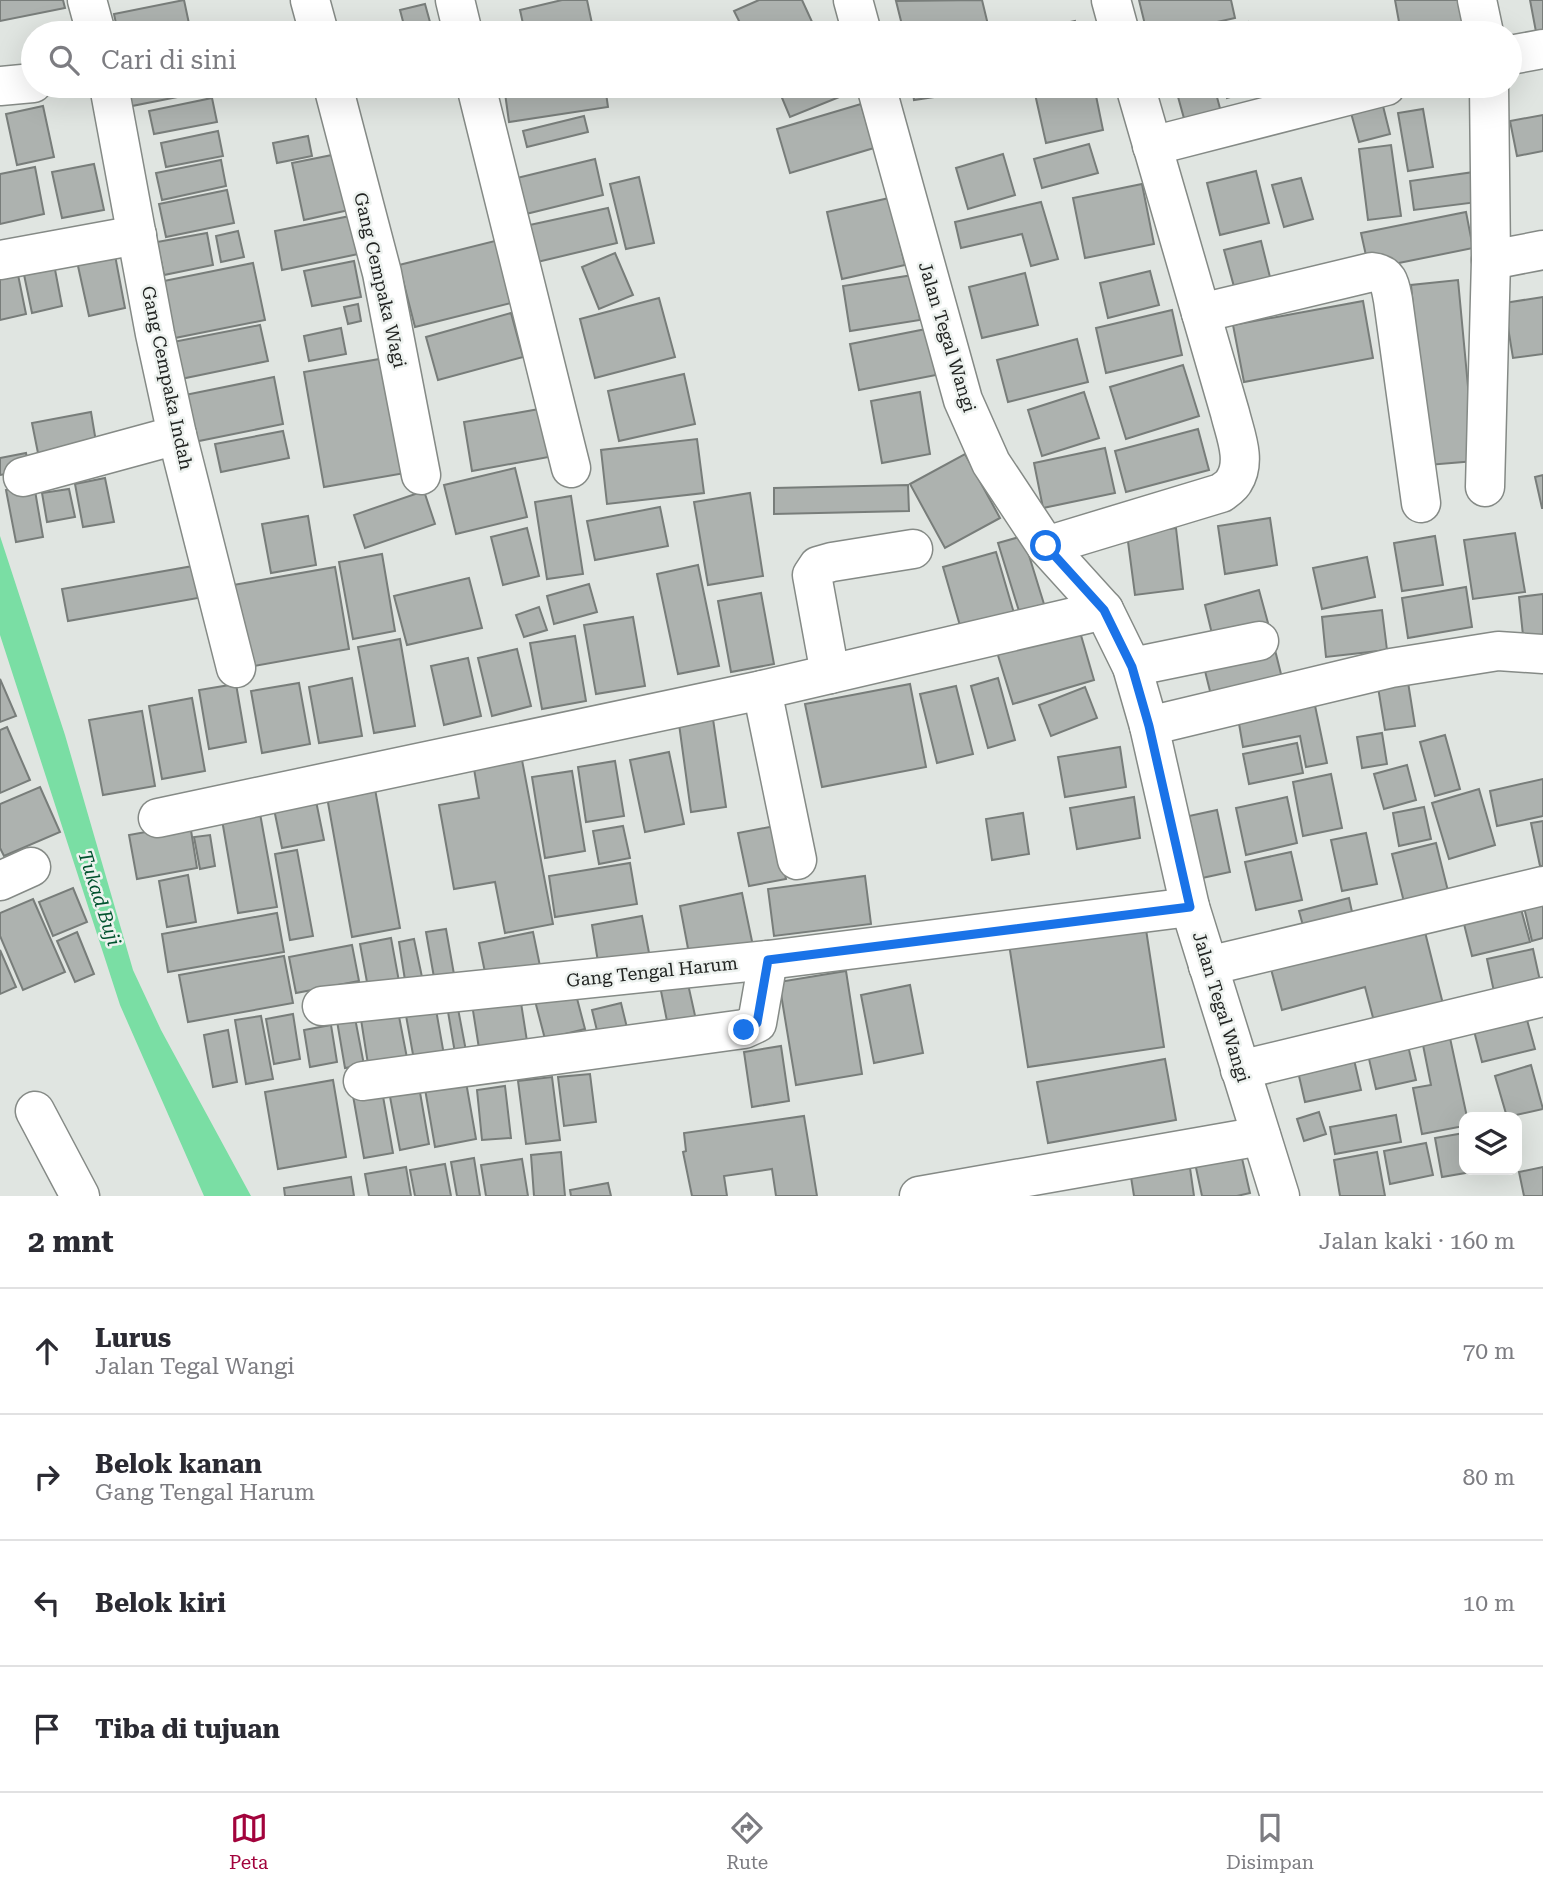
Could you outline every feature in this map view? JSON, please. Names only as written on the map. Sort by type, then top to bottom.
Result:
[{"type":"street","points":[[88,0],[93,21]]},
{"type":"street","points":[[310,0],[316,21]]},
{"type":"street","points":[[455,0],[460,21]]},
{"type":"street","points":[[853,0],[859,21]]},
{"type":"street","points":[[1111,0],[1117,21]]},
{"type":"street","points":[[1477,0],[1481,21]]},
{"type":"street","points":[[1522,53],[1543,49]]},
{"type":"street","points":[[0,86],[21,84]]},
{"type":"street","name":"Gang Cempaka Indah","points":[[111,98],[177,435],[236,668]]},
{"type":"street","name":"Gang Cempaka Wagi","points":[[336,98],[382,273],[421,475]]},
{"type":"street","points":[[479,98],[571,468]]},
{"type":"street","name":"Jalan Tegal Wangi","points":[[879,98],[962,400],[991,463],[1046,546],[1104,610],[1132,667],[1149,726],[1190,907],[1280,1196]]},
{"type":"street","points":[[1046,546],[1221,493],[1234,482],[1240,464],[1240,449],[1138,98]]},
{"type":"street","points":[[1152,146],[1339,98]]},
{"type":"street","points":[[1485,487],[1491,260],[1489,98]]},
{"type":"street","points":[[0,260],[137,235]]},
{"type":"street","points":[[1491,260],[1543,250]]},
{"type":"street","points":[[1201,313],[1372,272],[1382,273],[1389,279],[1421,503]]},
{"type":"street","points":[[23,477],[177,435]]},
{"type":"street","points":[[830,674],[812,575],[818,566],[832,562],[913,549]]},
{"type":"street","points":[[158,818],[762,690],[1104,610]]},
{"type":"street","points":[[1132,667],[1259,641]]},
{"type":"street","points":[[1149,726],[1391,668],[1498,651],[1543,654]]},
{"type":"street","points":[[762,690],[797,860]]},
{"type":"street","points":[[1208,967],[1543,886]]},
{"type":"street","name":"Gang Tengal Harum","points":[[322,1006],[768,960],[1190,907]]},
{"type":"street","points":[[363,1081],[744,1030],[757,1023],[768,960]]},
{"type":"street","points":[[1240,1070],[1543,997]]},
{"type":"street","points":[[35,1111],[80,1196]]},
{"type":"street","points":[[919,1196],[1261,1136]]},
{"type":"water","name":"Tukad Buji","points":[[0,536],[65,735],[133,970],[161,1030],[251,1196],[204,1196],[120,1005],[0,635]]},
{"type":"building","points":[[0,0],[63,0],[65,8],[0,21]]},
{"type":"building","points":[[184,0],[188,21],[115,21],[114,14]]},
{"type":"building","points":[[562,0],[587,0],[591,21],[522,21],[520,10]]},
{"type":"building","points":[[759,0],[802,0],[812,21],[739,21],[734,11]]},
{"type":"building","points":[[982,0],[987,21],[901,21],[896,1]]},
{"type":"building","points":[[1139,0],[1231,0],[1235,18],[1222,21],[1144,21]]},
{"type":"building","points":[[1395,0],[1470,0],[1474,21],[1399,21]]},
{"type":"building","points":[[1530,0],[1543,0],[1543,36],[1537,37]]},
{"type":"building","points":[[425,4],[430,21],[403,21],[400,10]]},
{"type":"building","points":[[130,98],[173,98],[132,106]]},
{"type":"building","points":[[212,98],[217,122],[154,134],[149,111]]},
{"type":"building","points":[[506,98],[607,98],[608,107],[509,122]]},
{"type":"building","points":[[782,98],[837,98],[790,117]]},
{"type":"building","points":[[1036,98],[1096,98],[1103,130],[1046,143]]},
{"type":"building","points":[[1178,98],[1217,98],[1221,112],[1185,122]]},
{"type":"building","points":[[1381,98],[1390,134],[1359,142],[1348,102]]},
{"type":"building","points":[[861,104],[874,148],[790,173],[777,129]]},
{"type":"building","points":[[43,106],[54,157],[17,165],[6,114]]},
{"type":"building","points":[[1423,109],[1433,167],[1408,171],[1398,113]]},
{"type":"building","points":[[1543,115],[1543,151],[1517,156],[1510,121]]},
{"type":"building","points":[[584,116],[588,132],[527,147],[523,131]]},
{"type":"building","points":[[218,131],[223,156],[166,167],[161,143]]},
{"type":"building","points":[[308,136],[312,156],[277,163],[273,143]]},
{"type":"building","points":[[1089,144],[1098,173],[1042,188],[1034,159]]},
{"type":"building","points":[[1391,145],[1401,216],[1368,220],[1359,149]]},
{"type":"building","points":[[337,154],[349,210],[304,220],[292,163]]},
{"type":"building","points":[[1003,154],[1015,195],[968,209],[956,168]]},
{"type":"building","points":[[595,159],[603,195],[526,214],[517,178]]},
{"type":"building","points":[[221,160],[226,186],[162,200],[156,173]]},
{"type":"building","points":[[94,164],[104,210],[62,218],[52,172]]},
{"type":"building","points":[[35,167],[44,214],[0,224],[0,174]]},
{"type":"building","points":[[1256,171],[1269,223],[1220,235],[1207,183]]},
{"type":"building","points":[[1474,172],[1478,202],[1414,210],[1410,181]]},
{"type":"building","points":[[639,177],[654,243],[626,249],[610,184]]},
{"type":"building","points":[[1301,178],[1313,219],[1284,227],[1272,185]]},
{"type":"building","points":[[1142,184],[1154,244],[1085,258],[1073,198]]},
{"type":"building","points":[[227,190],[234,223],[166,237],[159,204]]},
{"type":"building","points":[[889,198],[905,265],[842,279],[827,212]]},
{"type":"building","points":[[1041,202],[1058,259],[1031,266],[1022,234],[961,248],[955,222]]},
{"type":"building","points":[[608,208],[617,243],[533,263],[525,226]]},
{"type":"building","points":[[1466,212],[1473,248],[1369,269],[1361,233]]},
{"type":"building","points":[[355,215],[363,253],[282,270],[275,231]]},
{"type":"building","points":[[238,231],[244,257],[221,262],[216,236]]},
{"type":"building","points":[[207,233],[213,265],[164,275],[157,242]]},
{"type":"building","points":[[511,237],[527,299],[415,327],[399,265]]},
{"type":"building","points":[[1261,241],[1272,285],[1236,294],[1224,250]]},
{"type":"building","points":[[114,250],[125,308],[89,316],[76,257]]},
{"type":"building","points":[[615,253],[633,295],[599,309],[582,267]]},
{"type":"building","points":[[53,259],[62,306],[32,313],[22,265]]},
{"type":"building","points":[[354,261],[361,297],[312,306],[304,271]]},
{"type":"building","points":[[253,263],[265,320],[165,340],[154,283]]},
{"type":"building","points":[[16,265],[26,314],[0,320],[0,269]]},
{"type":"building","points":[[1150,271],[1159,305],[1108,318],[1100,283]]},
{"type":"building","points":[[1025,273],[1038,325],[982,338],[969,287]]},
{"type":"building","points":[[913,275],[920,320],[850,331],[843,286]]},
{"type":"building","points":[[1458,280],[1475,461],[1428,465],[1411,285]]},
{"type":"building","points":[[1543,297],[1543,354],[1513,358],[1504,303]]},
{"type":"building","points":[[659,298],[675,357],[595,378],[580,319]]},
{"type":"building","points":[[1363,301],[1373,358],[1244,382],[1233,325]]},
{"type":"building","points":[[358,304],[361,321],[348,324],[344,307]]},
{"type":"building","points":[[1172,310],[1182,355],[1106,373],[1096,328]]},
{"type":"building","points":[[511,313],[523,357],[438,380],[426,337]]},
{"type":"building","points":[[260,325],[268,361],[176,380],[168,343]]},
{"type":"building","points":[[341,328],[346,354],[309,361],[304,336]]},
{"type":"building","points":[[926,329],[936,375],[859,390],[850,344]]},
{"type":"building","points":[[1077,339],[1088,382],[1008,402],[997,360]]},
{"type":"building","points":[[391,357],[411,472],[324,487],[304,372]]},
{"type":"building","points":[[1183,365],[1199,416],[1126,439],[1110,387]]},
{"type":"building","points":[[684,374],[695,424],[619,441],[608,391]]},
{"type":"building","points":[[274,377],[283,424],[194,442],[185,395]]},
{"type":"building","points":[[920,392],[930,454],[882,463],[871,401]]},
{"type":"building","points":[[1084,392],[1099,438],[1042,456],[1028,410]]},
{"type":"building","points":[[545,408],[554,456],[472,471],[464,422]]},
{"type":"building","points":[[91,412],[97,448],[39,458],[32,423]]},
{"type":"building","points":[[1198,429],[1209,470],[1126,492],[1115,451]]},
{"type":"building","points":[[283,431],[289,458],[221,472],[215,444]]},
{"type":"building","points":[[697,439],[704,493],[607,504],[601,450]]},
{"type":"building","points":[[1105,448],[1115,493],[1043,508],[1034,463]]},
{"type":"building","points":[[26,453],[29,470],[0,475],[0,458]]},
{"type":"building","points":[[965,454],[1000,518],[945,548],[910,484]]},
{"type":"building","points":[[515,468],[527,517],[456,534],[444,485]]},
{"type":"building","points":[[1543,475],[1543,508],[1542,508],[1535,477]]},
{"type":"building","points":[[105,478],[114,522],[83,527],[75,484]]},
{"type":"building","points":[[34,485],[43,537],[16,542],[6,490]]},
{"type":"building","points":[[908,485],[909,511],[774,514],[774,488]]},
{"type":"building","points":[[69,489],[75,517],[47,522],[42,493]]},
{"type":"building","points":[[424,491],[435,524],[365,548],[354,515]]},
{"type":"building","points":[[750,493],[763,576],[708,585],[694,502]]},
{"type":"building","points":[[571,496],[583,574],[547,579],[535,502]]},
{"type":"building","points":[[660,507],[668,546],[595,560],[587,521]]},
{"type":"building","points":[[308,516],[316,565],[271,573],[262,524]]},
{"type":"building","points":[[1270,518],[1277,565],[1225,574],[1218,526]]},
{"type":"building","points":[[527,528],[539,576],[503,585],[491,537]]},
{"type":"building","points":[[1176,528],[1183,589],[1135,595],[1127,534]]},
{"type":"building","points":[[1515,533],[1525,592],[1473,599],[1464,540]]},
{"type":"building","points":[[1023,536],[1048,617],[1023,624],[998,543]]},
{"type":"building","points":[[1435,536],[1443,585],[1402,591],[1394,543]]},
{"type":"building","points":[[996,552],[1016,620],[963,636],[943,567]]},
{"type":"building","points":[[382,554],[395,631],[353,639],[339,562]]},
{"type":"building","points":[[1367,557],[1375,597],[1322,609],[1313,568]]},
{"type":"building","points":[[698,565],[719,666],[678,674],[657,574]]},
{"type":"building","points":[[193,566],[198,598],[68,621],[62,589]]},
{"type":"building","points":[[335,567],[349,649],[248,667],[233,585]]},
{"type":"building","points":[[469,578],[482,628],[407,645],[394,596]]},
{"type":"building","points":[[589,584],[597,612],[554,624],[547,596]]},
{"type":"building","points":[[1466,587],[1472,627],[1408,638],[1402,598]]},
{"type":"building","points":[[1259,590],[1268,623],[1213,638],[1205,605]]},
{"type":"building","points":[[761,593],[774,664],[731,672],[718,601]]},
{"type":"building","points":[[1543,594],[1543,643],[1524,645],[1519,597]]},
{"type":"building","points":[[539,607],[547,630],[524,637],[516,615]]},
{"type":"building","points":[[1382,610],[1387,650],[1326,657],[1322,617]]},
{"type":"building","points":[[633,617],[645,686],[596,694],[584,625]]},
{"type":"building","points":[[1078,625],[1094,680],[1013,704],[996,649]]},
{"type":"building","points":[[575,636],[586,701],[542,709],[530,643]]},
{"type":"building","points":[[400,639],[415,726],[374,733],[358,647]]},
{"type":"building","points":[[1274,646],[1284,686],[1213,703],[1203,663]]},
{"type":"building","points":[[517,649],[531,706],[492,716],[478,658]]},
{"type":"building","points":[[468,658],[481,716],[444,725],[431,666]]},
{"type":"building","points":[[1407,676],[1415,726],[1385,730],[1377,681]]},
{"type":"building","points":[[352,678],[362,736],[319,743],[309,687]]},
{"type":"building","points":[[998,678],[1015,740],[988,748],[971,686]]},
{"type":"building","points":[[0,679],[16,716],[0,722]]},
{"type":"building","points":[[299,683],[310,744],[262,753],[251,691]]},
{"type":"building","points":[[236,684],[246,742],[209,749],[199,690]]},
{"type":"building","points":[[910,684],[926,767],[822,787],[805,704]]},
{"type":"building","points":[[956,686],[973,754],[937,763],[920,694]]},
{"type":"building","points":[[1085,687],[1097,718],[1051,736],[1039,705]]},
{"type":"building","points":[[1313,696],[1327,763],[1306,767],[1300,736],[1243,747],[1237,712]]},
{"type":"building","points":[[192,698],[205,771],[162,779],[149,706]]},
{"type":"building","points":[[142,711],[155,786],[103,795],[89,720]]},
{"type":"building","points":[[713,719],[726,807],[691,812],[679,724]]},
{"type":"building","points":[[7,727],[30,780],[0,793],[0,730]]},
{"type":"building","points":[[1382,733],[1387,764],[1362,768],[1357,737]]},
{"type":"building","points":[[1445,735],[1460,789],[1435,796],[1420,742]]},
{"type":"building","points":[[1297,743],[1303,773],[1249,784],[1243,754]]},
{"type":"building","points":[[1120,747],[1126,787],[1065,797],[1058,757]]},
{"type":"building","points":[[669,752],[684,824],[645,832],[630,760]]},
{"type":"building","points":[[522,760],[553,924],[505,933],[495,882],[454,889],[439,805],[479,798],[474,769]]},
{"type":"building","points":[[615,761],[624,816],[586,822],[578,767]]},
{"type":"building","points":[[1407,765],[1416,800],[1384,809],[1374,774]]},
{"type":"building","points":[[572,771],[585,851],[545,858],[532,777]]},
{"type":"building","points":[[1331,774],[1342,828],[1303,836],[1293,782]]},
{"type":"building","points":[[1543,779],[1543,816],[1497,826],[1490,791]]},
{"type":"building","points":[[40,787],[60,832],[4,856],[0,848],[0,804]]},
{"type":"building","points":[[375,789],[400,928],[352,937],[327,797]]},
{"type":"building","points":[[1479,789],[1495,845],[1449,859],[1432,803]]},
{"type":"building","points":[[1134,797],[1140,838],[1077,849],[1070,808]]},
{"type":"building","points":[[1287,797],[1297,843],[1246,855],[1236,808]]},
{"type":"building","points":[[316,801],[324,840],[282,848],[274,809]]},
{"type":"building","points":[[1424,807],[1431,839],[1399,846],[1393,813]]},
{"type":"building","points":[[259,808],[277,907],[238,913],[221,814]]},
{"type":"building","points":[[1217,810],[1230,872],[1202,878],[1189,816]]},
{"type":"building","points":[[1023,813],[1029,854],[992,860],[986,819]]},
{"type":"building","points":[[1543,821],[1543,866],[1540,866],[1531,823]]},
{"type":"building","points":[[190,824],[197,868],[137,879],[129,835]]},
{"type":"building","points":[[623,826],[630,858],[599,864],[593,831]]},
{"type":"building","points":[[775,826],[786,879],[749,886],[738,833]]},
{"type":"building","points":[[1366,833],[1377,884],[1342,891],[1331,840]]},
{"type":"building","points":[[210,835],[215,866],[200,869],[194,837]]},
{"type":"building","points":[[1436,843],[1448,891],[1404,902],[1392,854]]},
{"type":"building","points":[[297,850],[313,936],[290,940],[275,854]]},
{"type":"building","points":[[1291,852],[1302,900],[1256,910],[1245,862]]},
{"type":"building","points":[[630,863],[637,904],[555,917],[549,876]]},
{"type":"building","points":[[188,875],[196,922],[167,927],[159,881]]},
{"type":"building","points":[[865,876],[871,924],[774,936],[768,889]]},
{"type":"building","points":[[73,888],[87,922],[53,936],[39,902]]},
{"type":"building","points":[[742,893],[753,946],[690,959],[680,906]]},
{"type":"building","points":[[1349,898],[1354,921],[1305,933],[1299,911]]},
{"type":"building","points":[[1543,898],[1543,938],[1532,941],[1523,903]]},
{"type":"building","points":[[33,899],[65,972],[23,990],[0,936],[0,913]]},
{"type":"building","points":[[1521,909],[1530,942],[1472,956],[1464,924]]},
{"type":"building","points":[[277,913],[284,952],[168,972],[162,934]]},
{"type":"building","points":[[642,916],[650,958],[599,968],[592,925]]},
{"type":"building","points":[[1145,923],[1164,1047],[1028,1067],[1009,944]]},
{"type":"building","points":[[1424,928],[1445,1012],[1376,1029],[1365,987],[1282,1010],[1271,969]]},
{"type":"building","points":[[446,929],[455,980],[435,983],[426,932]]},
{"type":"building","points":[[77,932],[94,974],[75,982],[57,941]]},
{"type":"building","points":[[533,932],[541,971],[487,982],[479,943]]},
{"type":"building","points":[[391,938],[400,987],[369,993],[360,944]]},
{"type":"building","points":[[414,939],[422,977],[405,980],[399,942]]},
{"type":"building","points":[[352,945],[359,981],[296,993],[289,957]]},
{"type":"building","points":[[1533,949],[1542,990],[1496,1001],[1487,959]]},
{"type":"building","points":[[0,950],[16,987],[0,994]]},
{"type":"building","points":[[284,956],[293,1003],[188,1022],[179,975]]},
{"type":"building","points":[[846,971],[862,1074],[796,1085],[779,982]]},
{"type":"building","points":[[686,975],[696,1020],[668,1026],[659,981]]},
{"type":"building","points":[[910,985],[923,1053],[874,1063],[861,995]]},
{"type":"building","points":[[574,987],[585,1029],[545,1039],[534,997]]},
{"type":"building","points":[[519,990],[529,1054],[481,1061],[471,998]]},
{"type":"building","points":[[456,998],[466,1051],[455,1053],[446,1000]]},
{"type":"building","points":[[621,1003],[629,1036],[600,1043],[592,1010]]},
{"type":"building","points":[[435,1004],[444,1055],[414,1060],[405,1010]]},
{"type":"building","points":[[397,1006],[407,1058],[368,1064],[360,1013]]},
{"type":"building","points":[[1524,1009],[1535,1049],[1482,1062],[1472,1023]]},
{"type":"building","points":[[293,1014],[300,1059],[274,1064],[266,1019]]},
{"type":"building","points":[[261,1016],[273,1079],[246,1084],[235,1020]]},
{"type":"building","points":[[355,1018],[364,1065],[345,1068],[337,1021]]},
{"type":"building","points":[[1447,1024],[1466,1112],[1459,1112],[1459,1127],[1422,1134],[1413,1088],[1431,1085],[1420,1030]]},
{"type":"building","points":[[331,1025],[337,1062],[310,1067],[304,1030]]},
{"type":"building","points":[[228,1030],[237,1082],[213,1087],[204,1035]]},
{"type":"building","points":[[1406,1037],[1416,1080],[1376,1089],[1366,1046]]},
{"type":"building","points":[[781,1046],[789,1101],[752,1107],[744,1052]]},
{"type":"building","points":[[1352,1051],[1361,1090],[1305,1102],[1296,1063]]},
{"type":"building","points":[[1165,1059],[1176,1120],[1048,1143],[1037,1082]]},
{"type":"building","points":[[1531,1065],[1543,1109],[1522,1114],[1506,1112],[1495,1076]]},
{"type":"building","points":[[590,1074],[596,1122],[564,1126],[558,1077]]},
{"type":"building","points":[[552,1077],[560,1140],[526,1144],[518,1081]]},
{"type":"building","points":[[333,1080],[346,1157],[278,1169],[265,1092]]},
{"type":"building","points":[[418,1081],[429,1144],[400,1150],[388,1086]]},
{"type":"building","points":[[466,1082],[476,1139],[435,1147],[425,1089]]},
{"type":"building","points":[[381,1085],[393,1153],[364,1158],[352,1090]]},
{"type":"building","points":[[505,1086],[511,1138],[482,1140],[477,1090]]},
{"type":"building","points":[[1319,1112],[1326,1134],[1304,1141],[1297,1119]]},
{"type":"building","points":[[1396,1115],[1401,1142],[1335,1154],[1330,1127]]},
{"type":"building","points":[[804,1116],[817,1196],[776,1196],[772,1169],[724,1176],[727,1196],[692,1196],[683,1152],[686,1151],[684,1133]]},
{"type":"building","points":[[1459,1134],[1459,1174],[1442,1177],[1435,1138]]},
{"type":"building","points":[[1426,1143],[1433,1175],[1390,1184],[1384,1151]]},
{"type":"building","points":[[561,1152],[565,1196],[534,1196],[531,1155]]},
{"type":"building","points":[[1377,1152],[1385,1196],[1340,1196],[1334,1160]]},
{"type":"building","points":[[1241,1154],[1250,1193],[1237,1196],[1202,1196],[1195,1163]]},
{"type":"building","points":[[474,1158],[480,1196],[457,1196],[451,1162]]},
{"type":"building","points":[[522,1159],[528,1196],[486,1196],[481,1165]]},
{"type":"building","points":[[445,1164],[451,1196],[415,1196],[410,1170]]},
{"type":"building","points":[[406,1167],[411,1196],[369,1196],[365,1174]]},
{"type":"building","points":[[1543,1167],[1543,1196],[1524,1196],[1520,1175],[1522,1171]]},
{"type":"building","points":[[1190,1168],[1194,1196],[1134,1196],[1131,1177]]},
{"type":"building","points":[[351,1177],[354,1196],[285,1196],[284,1188]]},
{"type":"building","points":[[608,1183],[611,1196],[571,1196],[570,1190]]},
{"type":"route","points":[[744,1030],[757,1023],[768,960],[1190,907],[1149,726],[1132,667],[1104,610],[1046,546]]}]
